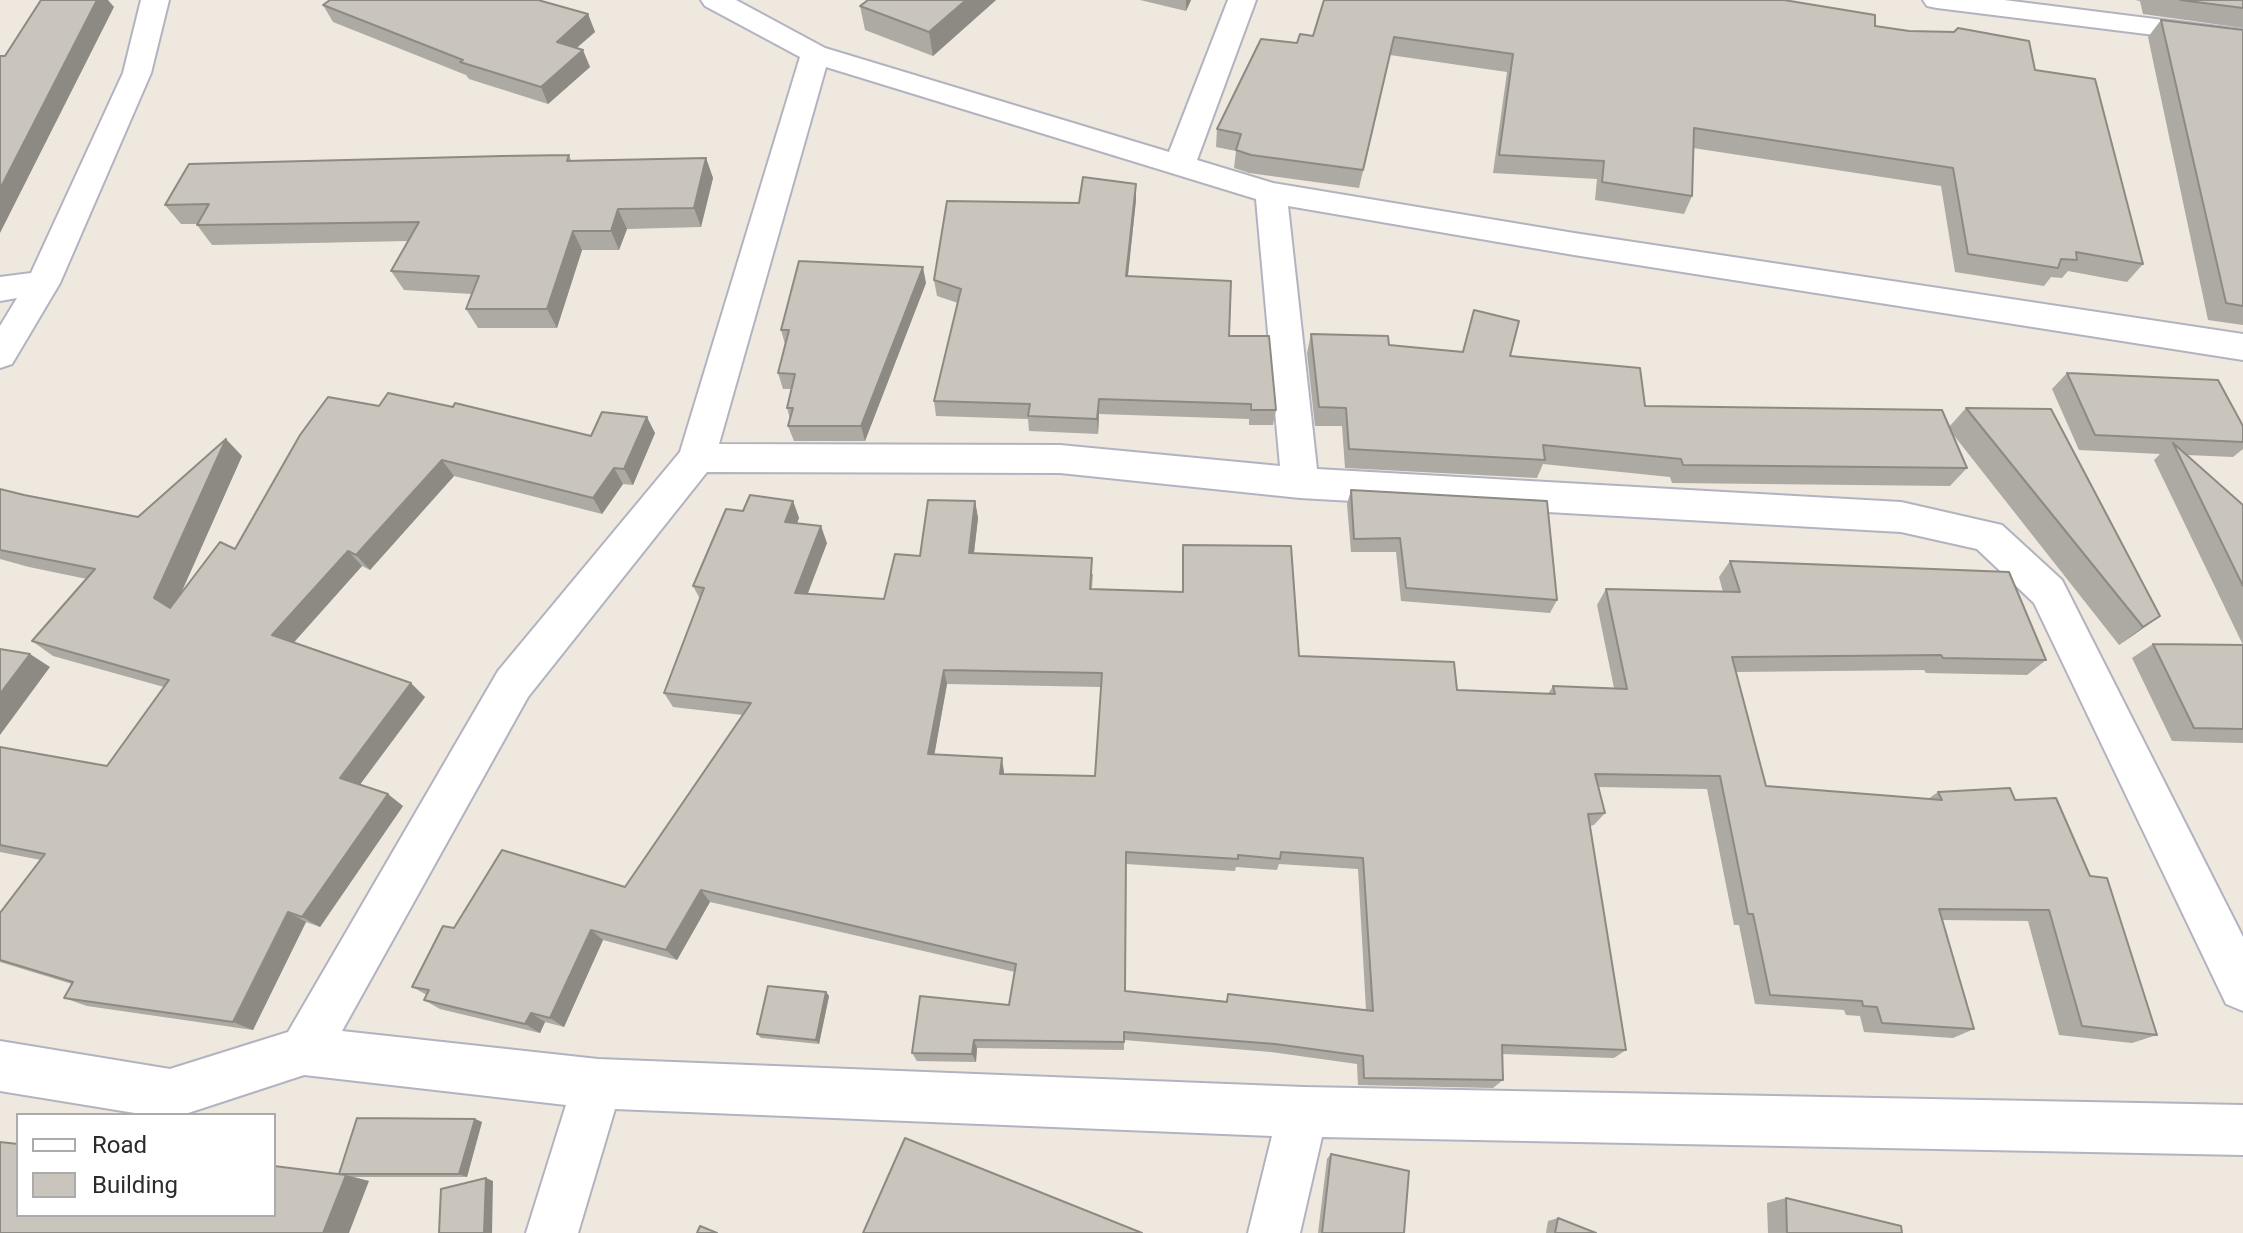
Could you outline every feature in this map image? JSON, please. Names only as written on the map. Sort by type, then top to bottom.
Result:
[{"type":"street","points":[[0,355],[43,283],[137,73],[155,0]]},
{"type":"street","points":[[715,0],[815,54],[1271,193],[1574,244],[2243,347]]},
{"type":"street","points":[[1179,166],[1242,0]]},
{"type":"street","points":[[1937,0],[2002,5],[2243,38]]},
{"type":"street","points":[[304,1051],[513,684],[697,458],[815,54]]},
{"type":"street","points":[[1271,193],[1300,483]]},
{"type":"street","points":[[0,289],[43,283]]},
{"type":"street","points":[[697,458],[1060,459],[1300,483],[1901,517],[1988,536],[2048,592],[2243,987]]},
{"type":"street","points":[[0,1066],[170,1094],[304,1051],[598,1084],[1303,1112],[2243,1130]]},
{"type":"street","points":[[552,1233],[598,1084]]},
{"type":"street","points":[[1274,1233],[1303,1112]]},
{"type":"building","points":[[41,0],[97,0],[0,189],[0,56],[5,56]]},
{"type":"building","points":[[330,0],[538,0],[588,14],[557,42],[583,50],[541,87],[460,62],[463,60],[323,5]]},
{"type":"building","points":[[868,0],[966,0],[929,32],[860,6]]},
{"type":"building","points":[[1324,0],[1784,0],[1875,15],[1875,26],[1909,31],[1954,32],[1958,28],[2029,41],[2035,70],[2095,79],[2143,264],[2076,252],[2077,260],[2061,259],[2058,268],[1968,254],[1953,168],[1694,128],[1692,196],[1602,182],[1604,161],[1499,155],[1513,54],[1394,37],[1363,170],[1251,155],[1236,150],[1241,134],[1217,129],[1261,39],[1297,43],[1300,34],[1313,36]]},
{"type":"building","points":[[2180,0],[2243,0],[2243,8]]},
{"type":"building","points":[[2161,20],[2243,30],[2243,306],[2226,303]]},
{"type":"building","points":[[569,155],[567,161],[706,158],[694,208],[618,209],[611,231],[573,231],[547,309],[466,309],[479,276],[391,271],[419,222],[197,225],[209,204],[165,205],[189,164]]},
{"type":"building","points":[[1083,177],[1136,184],[1126,276],[1231,281],[1229,336],[1269,336],[1276,410],[1251,410],[1251,404],[1099,399],[1097,419],[1028,416],[1030,404],[934,401],[961,289],[934,280],[947,201],[1079,203]]},
{"type":"building","points":[[799,261],[923,267],[861,426],[788,426],[793,408],[787,408],[795,374],[778,373],[789,330],[781,330]]},
{"type":"building","points":[[1474,310],[1519,321],[1510,356],[1640,368],[1645,406],[1942,410],[1967,468],[1683,465],[1681,459],[1543,445],[1545,460],[1349,449],[1346,408],[1319,407],[1311,334],[1388,336],[1389,345],[1463,352]]},
{"type":"building","points":[[2067,373],[2218,380],[2243,426],[2243,442],[2095,435]]},
{"type":"building","points":[[388,393],[453,407],[455,403],[591,436],[602,412],[647,417],[624,469],[614,468],[593,498],[442,460],[356,555],[348,551],[272,635],[411,683],[340,778],[388,794],[302,917],[288,912],[233,1022],[64,998],[73,982],[0,960],[0,913],[45,854],[0,845],[0,747],[107,766],[169,680],[32,641],[95,569],[0,550],[0,489],[138,517],[226,439],[154,598],[170,608],[220,542],[235,549],[300,435],[328,397],[379,406]]},
{"type":"building","points":[[1966,408],[2051,409],[2160,616],[2143,627]]},
{"type":"building","points":[[2173,443],[2243,505],[2243,586]]},
{"type":"building","points":[[1351,490],[1547,501],[1557,600],[1406,588],[1400,538],[1354,539]]},
{"type":"building","points":[[750,495],[793,501],[785,522],[821,526],[795,593],[884,599],[895,554],[920,556],[928,500],[975,501],[969,553],[1092,558],[1090,589],[1183,592],[1183,545],[1291,546],[1299,656],[1454,662],[1457,690],[1555,694],[1553,686],[1627,689],[1606,589],[1740,592],[1730,561],[2009,572],[2046,660],[1943,658],[1941,655],[1732,657],[1766,786],[1942,800],[1938,792],[2010,788],[2015,800],[2056,798],[2090,876],[2107,878],[2157,1035],[2082,1026],[2049,910],[1939,909],[1974,1029],[1882,1023],[1877,1007],[1863,1006],[1862,1001],[1770,995],[1753,914],[1748,914],[1720,776],[1595,774],[1605,813],[1588,814],[1626,1050],[1502,1045],[1503,1080],[1364,1078],[1363,1056],[1275,1044],[1124,1032],[1124,1042],[974,1040],[972,1054],[912,1053],[920,996],[1009,1005],[1016,964],[701,890],[666,950],[591,930],[550,1018],[531,1013],[525,1024],[424,1000],[429,990],[412,987],[443,926],[454,928],[502,850],[625,887],[751,703],[664,693],[704,588],[693,586],[726,509],[743,511]],"holes":[[[944,670],[1102,673],[1095,776],[1000,774],[1002,758],[928,754]],[[1126,852],[1238,859],[1238,855],[1280,859],[1281,852],[1363,858],[1373,1011],[1228,994],[1227,1002],[1125,991]]]},
{"type":"building","points":[[2153,644],[2243,645],[2243,729],[2194,728]]},
{"type":"building","points":[[0,649],[30,654],[0,694]]},
{"type":"building","points":[[768,986],[826,992],[816,1040],[757,1034]]},
{"type":"building","points":[[357,1118],[475,1119],[459,1174],[339,1174]]},
{"type":"building","points":[[905,1138],[1142,1233],[863,1233]]},
{"type":"building","points":[[0,1142],[16,1144],[16,1217],[276,1217],[276,1166],[346,1175],[323,1233],[0,1233]]},
{"type":"building","points":[[1331,1154],[1409,1171],[1404,1233],[1322,1233]]},
{"type":"building","points":[[486,1178],[484,1233],[439,1233],[441,1189]]},
{"type":"building","points":[[1786,1198],[1901,1226],[1902,1233],[1787,1233]]},
{"type":"building","points":[[1558,1218],[1596,1233],[1555,1233]]},
{"type":"building","points":[[700,1226],[717,1233],[697,1233]]}]
